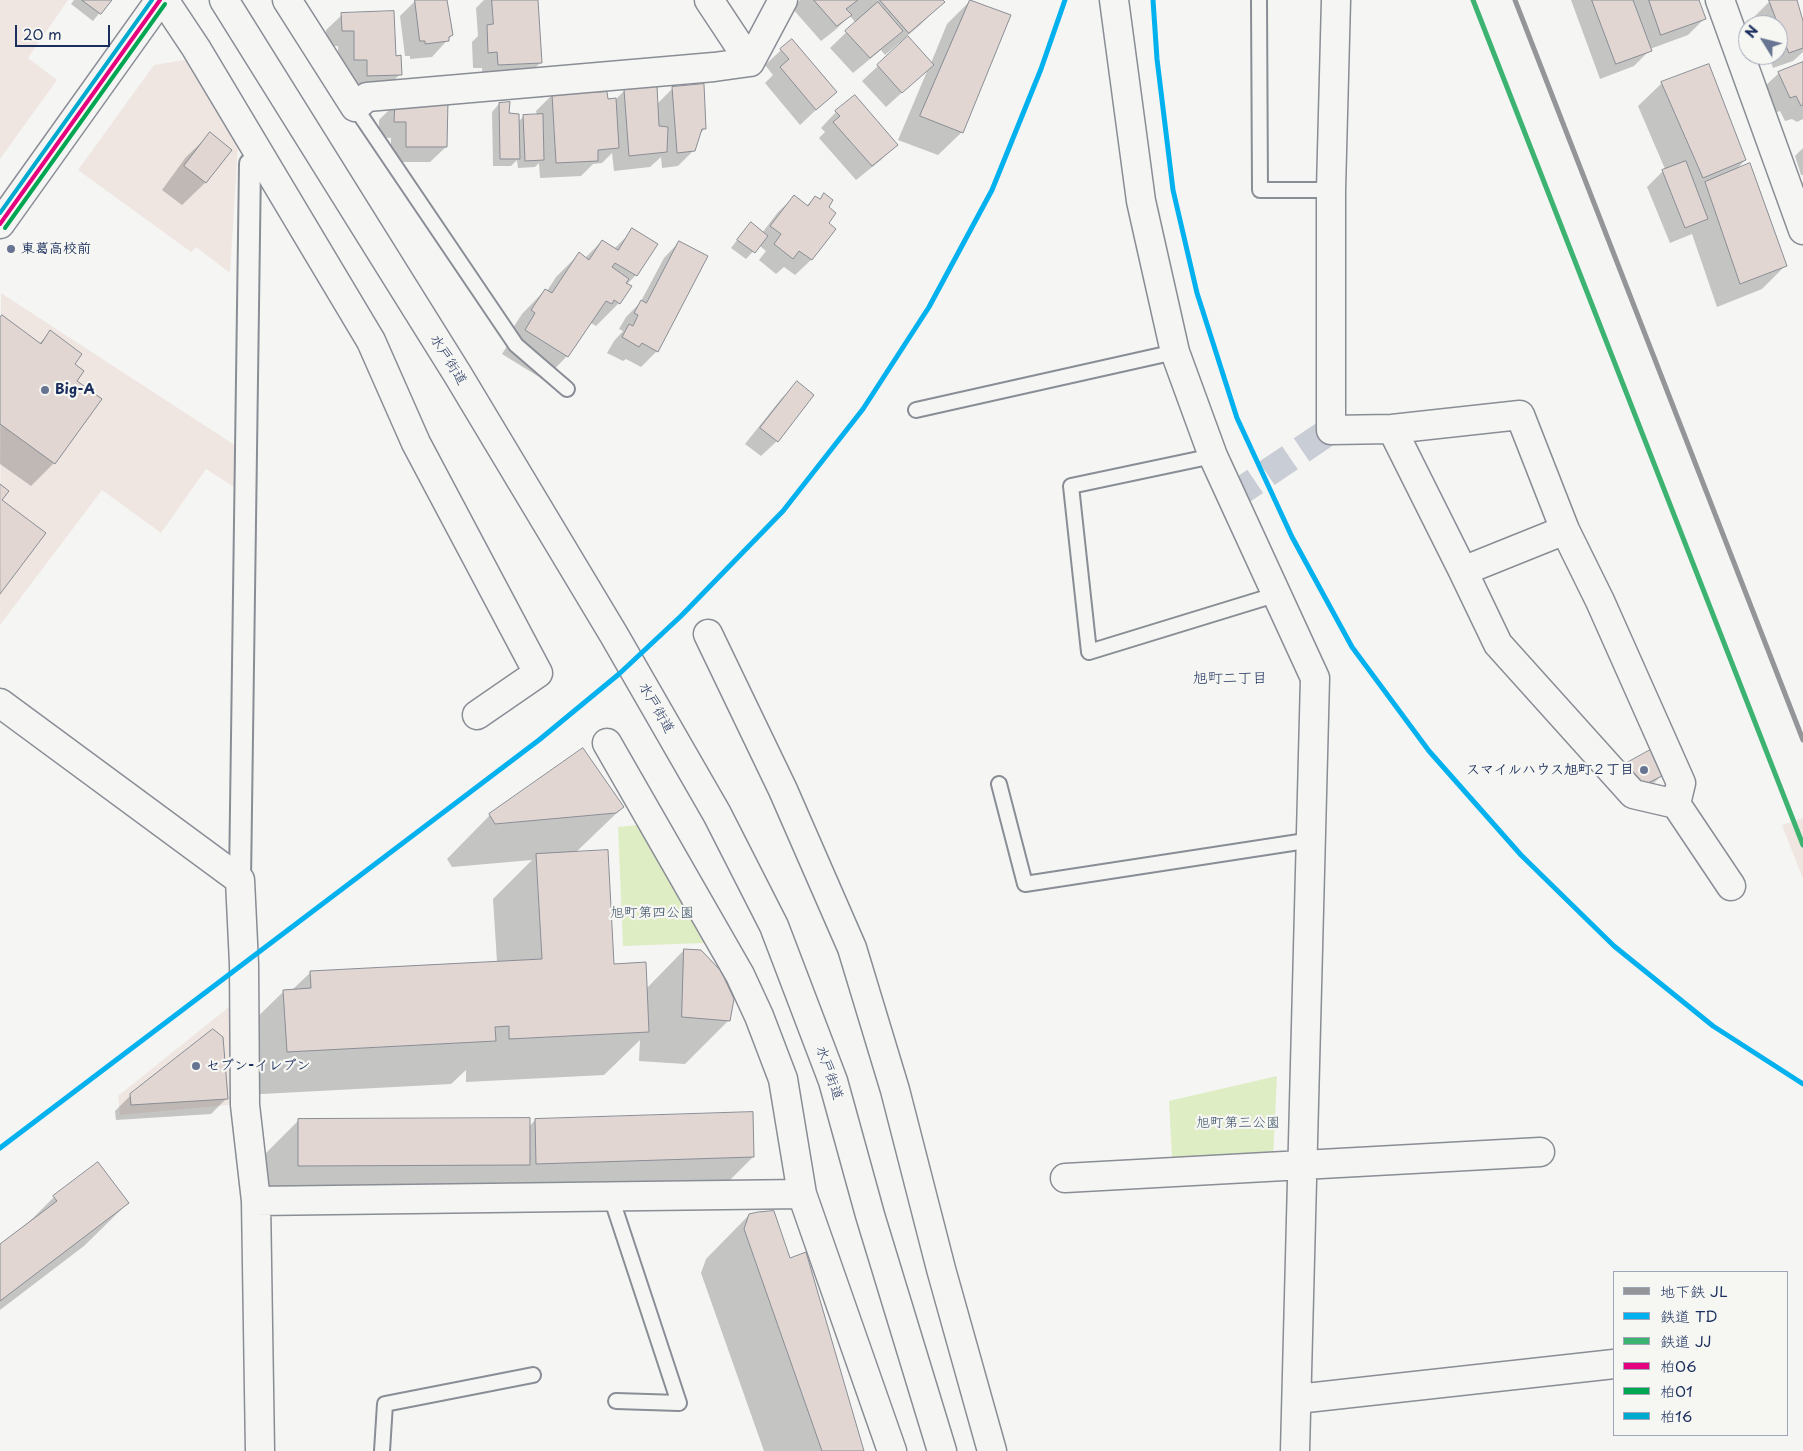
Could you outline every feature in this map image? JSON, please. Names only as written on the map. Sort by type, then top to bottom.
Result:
[{"type":"main road","points":[[0,224],[160,0]]},
{"type":"main road","points":[[164,0],[196,48],[371,341],[416,442],[538,672],[476,715]]},
{"type":"main road","name":"水戸街道","points":[[224,0],[458,375],[614,635],[717,814],[774,926],[832,1080],[870,1215],[942,1451]]},
{"type":"main road","points":[[287,0],[355,107],[367,97],[714,67],[750,62]]},
{"type":"main road","points":[[709,0],[750,62]]},
{"type":"main road","points":[[750,62],[782,0]]},
{"type":"main road","points":[[1114,0],[1141,202],[1175,352],[1213,456],[1316,678],[1296,1451]]},
{"type":"main road","points":[[1336,0],[1331,190],[1331,430],[1392,429],[1520,415],[1565,530],[1600,601],[1681,783],[1676,804]]},
{"type":"main road","points":[[1723,0],[1803,230]]},
{"type":"main road","points":[[1392,429],[1498,644],[1632,794],[1676,804],[1731,886]]},
{"type":"main road","points":[[1463,571],[1565,530]]},
{"type":"main road","points":[[708,634],[783,790],[852,948],[895,1090],[941,1269],[992,1451]]},
{"type":"main road","points":[[0,703],[240,880],[244,964],[245,1105],[256,1201],[260,1451]]},
{"type":"main road","points":[[607,743],[740,976],[759,1016],[783,1078],[802,1194],[892,1451]]},
{"type":"main road","points":[[1065,1178],[1540,1152]]},
{"type":"main road","points":[[256,1201],[802,1194]]},
{"type":"main road","points":[[1297,1399],[1613,1364]]},
{"type":"street","points":[[240,880],[250,164],[261,159]]},
{"type":"lane","points":[[1259,0],[1260,190],[1331,190]]},
{"type":"lane","points":[[355,107],[516,345],[567,389]]},
{"type":"lane","points":[[916,410],[1175,352]]},
{"type":"lane","points":[[1213,456],[1071,486],[1088,652],[1278,594]]},
{"type":"lane","points":[[999,784],[1025,884],[1312,840]]},
{"type":"lane","points":[[611,1197],[680,1403],[616,1401]]},
{"type":"lane","points":[[382,1451],[385,1404],[533,1375]]},
{"type":"shaded area","points":[[0,0],[68,0],[28,58],[57,80],[0,159]]},
{"type":"shaded area","points":[[190,59],[238,145],[230,273],[196,247],[191,252],[78,170],[154,65]]},
{"type":"shaded area","points":[[1,293],[250,455],[251,498],[206,469],[161,533],[102,490],[0,625]]},
{"type":"shaded area","points":[[1803,818],[1803,879],[1782,825]]},
{"type":"shaded area","points":[[240,998],[238,1104],[120,1115],[118,1096]]},
{"type":"green space","name":"旭町第四公園","points":[[639,825],[704,943],[623,946],[618,827]]},
{"type":"green space","name":"旭町第三公園","points":[[1277,1076],[1273,1159],[1172,1158],[1169,1101]]},
{"type":"building","points":[[82,0],[112,0],[101,14]]},
{"type":"building","points":[[415,0],[447,0],[453,35],[449,37],[449,41],[425,44],[425,41],[420,41]]},
{"type":"building","points":[[492,0],[538,0],[542,63],[498,65],[497,52],[488,53],[487,25],[493,24]]},
{"type":"building","points":[[814,0],[858,0],[846,9],[852,15],[837,26]]},
{"type":"building","points":[[880,0],[943,0],[945,2],[909,33]]},
{"type":"building","points":[[970,0],[1011,15],[963,133],[920,116]]},
{"type":"building","points":[[1592,0],[1633,0],[1652,51],[1616,64]]},
{"type":"building","points":[[1649,0],[1699,0],[1706,19],[1661,35]]},
{"type":"building","points":[[1769,0],[1797,0],[1803,21],[1803,48],[1789,53],[1788,15],[1774,15]]},
{"type":"building","points":[[878,2],[903,31],[870,58],[845,31]]},
{"type":"building","points":[[394,11],[396,56],[401,55],[402,75],[367,76],[367,60],[354,60],[354,31],[342,31],[341,13]]},
{"type":"building","points":[[908,36],[934,65],[902,93],[877,65]]},
{"type":"building","points":[[792,39],[837,92],[816,110],[780,67],[789,59],[780,49]]},
{"type":"building","points":[[1803,62],[1803,105],[1801,106],[1796,96],[1790,98],[1778,72]]},
{"type":"building","points":[[1709,64],[1746,160],[1703,178],[1661,82]]},
{"type":"building","points":[[704,84],[706,129],[702,129],[695,151],[677,153],[672,87]]},
{"type":"building","points":[[657,86],[659,126],[668,127],[667,152],[629,156],[624,90]]},
{"type":"building","points":[[607,92],[608,99],[616,98],[619,148],[598,150],[598,161],[556,163],[552,94]]},
{"type":"building","points":[[855,95],[898,145],[872,166],[833,122],[840,116],[835,111]]},
{"type":"building","points":[[448,100],[447,147],[406,147],[406,122],[394,122],[395,103]]},
{"type":"building","points":[[510,102],[509,113],[519,114],[520,159],[500,159],[499,103]]},
{"type":"building","points":[[543,114],[544,160],[525,161],[523,115]]},
{"type":"building","points":[[210,132],[232,150],[206,183],[184,166]]},
{"type":"building","points":[[1686,161],[1708,219],[1685,228],[1662,170]]},
{"type":"building","points":[[1750,163],[1787,266],[1740,284],[1705,182]]},
{"type":"building","points":[[824,193],[833,200],[829,207],[836,213],[829,223],[836,229],[812,260],[799,251],[793,259],[774,244],[781,234],[770,226],[794,195],[808,206],[815,196],[820,199]]},
{"type":"building","points":[[751,222],[768,236],[755,253],[737,240]]},
{"type":"building","points":[[632,228],[658,244],[637,276],[615,263],[612,267],[629,279],[626,283],[632,286],[620,304],[614,300],[612,304],[606,301],[568,357],[525,330],[535,313],[531,310],[545,289],[552,293],[579,252],[589,260],[602,240],[618,250]]},
{"type":"building","points":[[679,241],[708,256],[658,352],[642,343],[639,347],[622,337],[629,324],[633,326],[638,315],[634,313],[641,300],[646,303]]},
{"type":"building","name":"Big-A","points":[[2,315],[41,344],[50,330],[82,354],[75,364],[84,371],[77,381],[102,399],[55,464],[0,424],[0,318]]},
{"type":"building","points":[[797,381],[814,395],[778,442],[760,428]]},
{"type":"building","points":[[0,484],[9,491],[2,500],[46,533],[0,594]]},
{"type":"building","points":[[583,748],[624,807],[616,813],[495,824],[489,814]]},
{"type":"building","name":"スマイルハウス旭町２丁目","points":[[1652,749],[1664,775],[1638,788],[1623,765]]},
{"type":"building","points":[[608,850],[614,964],[646,962],[649,1032],[509,1039],[509,1026],[495,1027],[496,1041],[287,1052],[283,990],[311,988],[310,971],[542,959],[536,854]]},
{"type":"building","points":[[684,949],[701,950],[721,971],[734,999],[730,1021],[682,1017]]},
{"type":"building","name":"セブン-イレブン","points":[[213,1029],[223,1037],[228,1099],[131,1105],[130,1094]]},
{"type":"building","points":[[753,1112],[754,1157],[536,1164],[535,1119]]},
{"type":"building","points":[[530,1118],[530,1165],[298,1166],[298,1119]]},
{"type":"building","points":[[98,1162],[129,1203],[0,1301],[0,1244],[57,1201],[53,1196]]},
{"type":"building","points":[[774,1211],[790,1258],[806,1252],[864,1451],[822,1451],[744,1229],[749,1214]]},
{"type":"tunnel","points":[[1232,497],[1331,430]]},
{"type":"metro line","name":"JL","points":[[1515,0],[1803,740]]},
{"type":"rail line","name":"TD","points":[[0,1148],[539,740],[619,674],[681,616],[783,511],[863,409],[929,307],[992,190],[1041,69],[1065,0]]},
{"type":"rail line","name":"TD","points":[[1153,0],[1157,59],[1173,190],[1197,293],[1237,418],[1292,537],[1352,647],[1429,751],[1521,855],[1614,946],[1713,1026],[1803,1084]]},
{"type":"rail line","name":"JJ","points":[[1473,0],[1803,845]]},
{"type":"transit line","name":"柏16","points":[[0,213],[152,0]]},
{"type":"transit line","name":"柏06","points":[[0,224],[160,0]]},
{"type":"transit line","name":"柏01","points":[[5,228],[165,4]]},
{"type":"place","name":"東葛高校前","points":[[11,249]]},
{"type":"place","name":"Big-A","points":[[45,390]]},
{"type":"place","name":"スマイルハウス旭町２丁目","points":[[1644,770]]},
{"type":"place","name":"セブン-イレブン","points":[[196,1066]]},
{"type":"district","name":"旭町二丁目","points":[[1230,679]]}]
